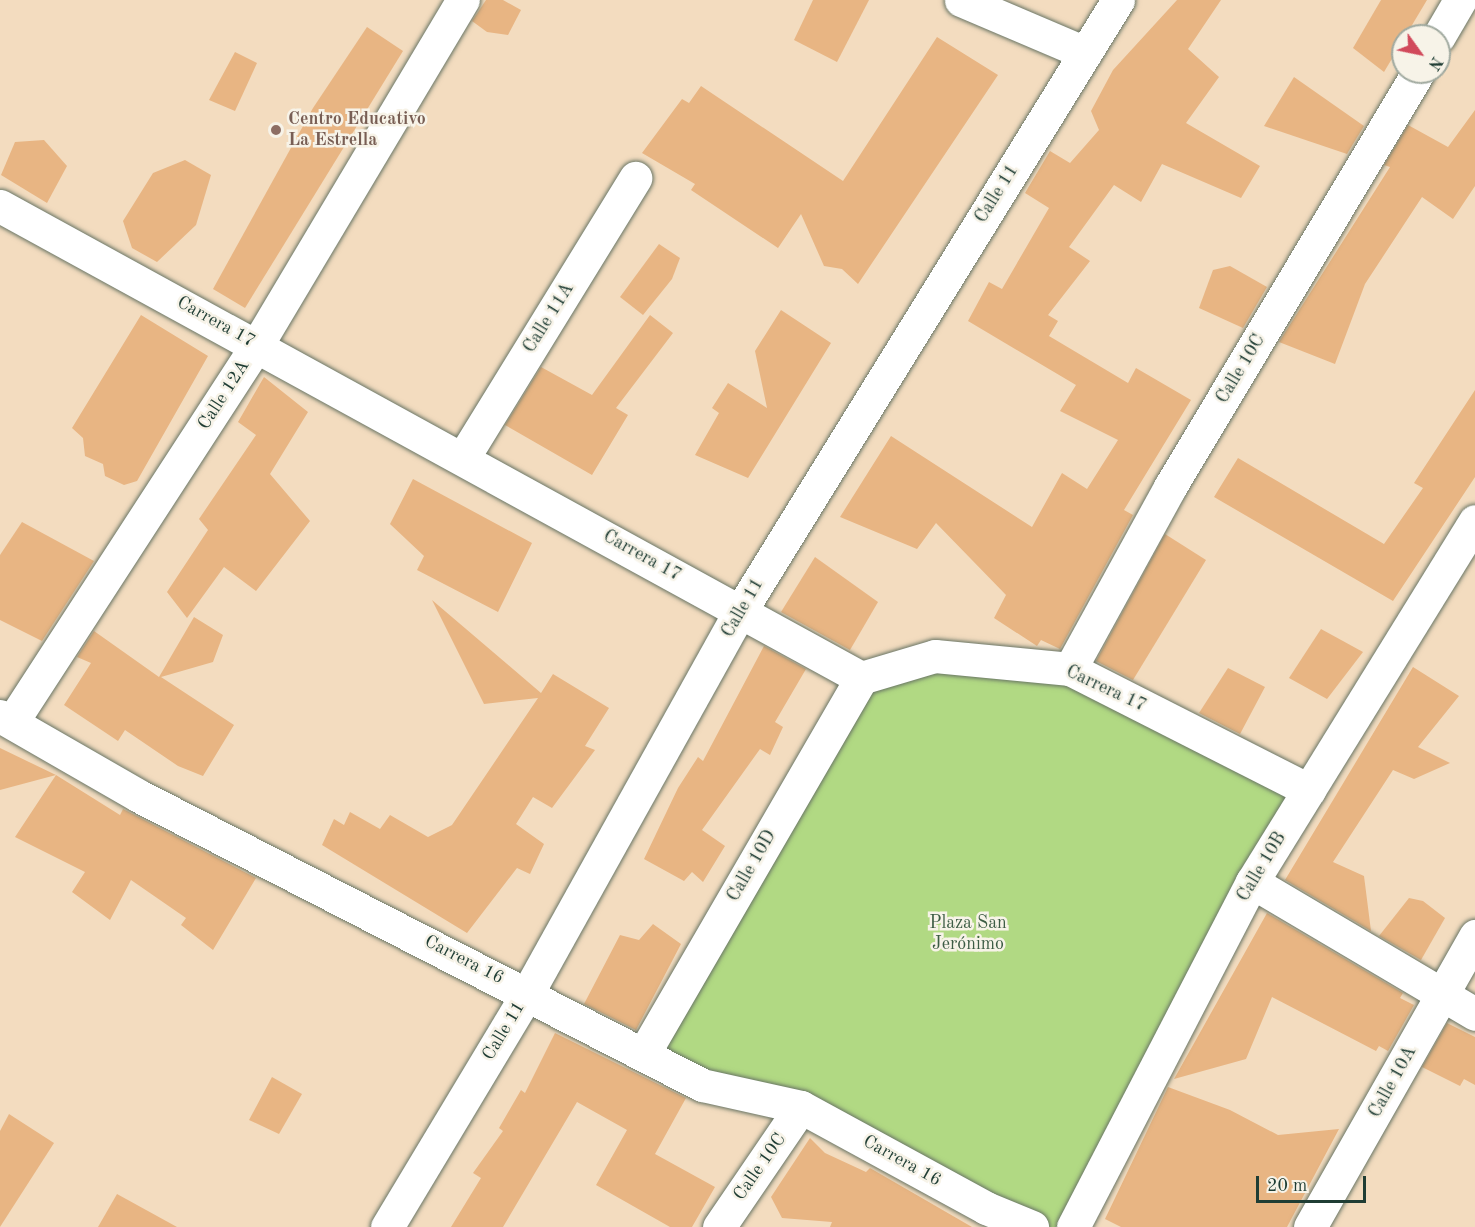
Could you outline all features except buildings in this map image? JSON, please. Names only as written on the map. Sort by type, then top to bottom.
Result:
[{"type":"street","name":"Calle 12A","points":[[6,719],[257,345],[463,0]]},
{"type":"street","points":[[961,0],[1085,53]]},
{"type":"street","name":"Calle 11","points":[[387,1227],[528,992],[741,610],[1118,0]]},
{"type":"street","points":[[1446,24],[1460,0]]},
{"type":"street","name":"Calle 10C","points":[[1070,669],[1170,487],[1411,84]]},
{"type":"street","name":"Calle 11A","points":[[463,458],[635,178]]},
{"type":"street","name":"Carrera 17","points":[[0,206],[741,610],[861,678],[935,656],[1070,669],[1309,789]]},
{"type":"street","name":"Calle 10B","points":[[1078,1225],[1252,882],[1475,521]]},
{"type":"street","name":"Calle 10D","points":[[644,1053],[861,678]]},
{"type":"street","name":"Carrera 16","points":[[6,719],[139,796],[528,992],[702,1085],[801,1107],[986,1209],[1032,1227]]},
{"type":"street","points":[[1252,882],[1475,1014]]},
{"type":"street","name":"Calle 10A","points":[[1310,1227],[1475,936]]},
{"type":"street","name":"Calle 10C","points":[[719,1227],[801,1107]]},
{"type":"green space","name":"Plaza San Jerónimo","points":[[935,663],[1060,671],[1300,792],[1066,1227],[1045,1227],[645,1051],[859,685]]},
{"type":"place","name":"Centro Educativo La Estrella","points":[[276,130]]}]
